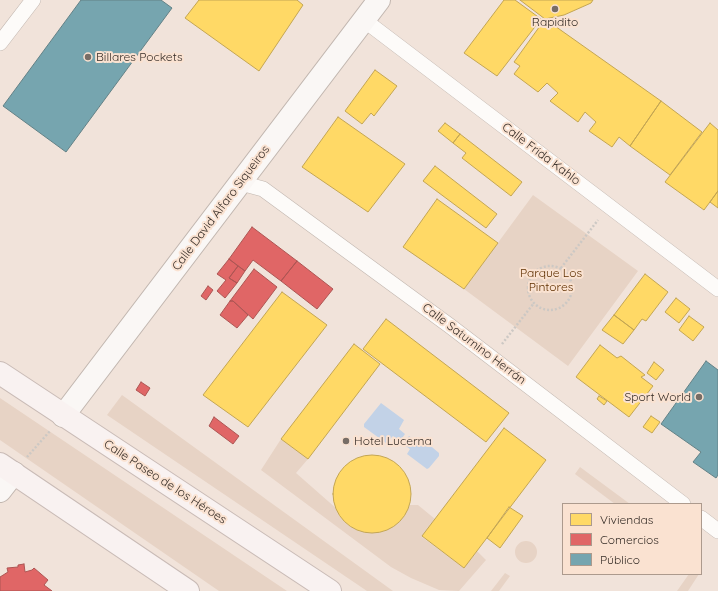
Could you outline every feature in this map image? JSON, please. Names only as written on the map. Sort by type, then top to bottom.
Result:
[{"type":"main road","name":"Calle Paseo de los Héroes","points":[[0,373],[330,591]]},
{"type":"main road","points":[[7,468],[188,591]]},
{"type":"street","points":[[0,43],[33,0]]},
{"type":"street","name":"Calle David Alfaro Siqueiros","points":[[63,416],[379,0]]},
{"type":"street","name":"Calle Frida Kahlo","points":[[364,20],[718,289]]},
{"type":"street","name":"Calle Saturnino Herrán","points":[[246,176],[492,357],[682,503]]},
{"type":"street","points":[[0,491],[7,468]]},
{"type":"street","points":[[702,519],[718,531]]},
{"type":"path","points":[[561,268],[609,206]]},
{"type":"path","points":[[547,266],[561,268],[567,273],[572,287],[567,301],[562,306],[547,310],[534,303],[527,291],[530,277],[540,268],[547,266]]},
{"type":"path","points":[[492,357],[534,303]]},
{"type":"path","points":[[7,468],[63,416]]},
{"type":"green space","name":"Parque Los Pintores","points":[[533,195],[638,271],[568,366],[464,289]]},
{"type":"green space","points":[[122,395],[393,591],[367,591],[107,415]]},
{"type":"green space","points":[[0,398],[287,591],[219,591],[0,440]]},
{"type":"green space","points":[[281,439],[308,459],[296,473],[337,509],[339,515],[348,525],[359,531],[371,533],[384,531],[395,525],[404,516],[410,505],[418,505],[435,519],[422,537],[464,568],[477,551],[486,560],[459,591],[439,590],[411,578],[391,567],[261,470]]},
{"type":"green space","points":[[580,467],[629,503],[614,503],[575,474]]},
{"type":"green space","points":[[526,541],[534,544],[537,552],[534,560],[526,563],[518,560],[515,552],[518,544]]},
{"type":"green space","points":[[505,573],[510,576],[499,591],[491,591]]},
{"type":"green space","points":[[688,575],[698,575],[688,591],[677,591]]},
{"type":"water","points":[[381,403],[404,420],[399,429],[405,434],[400,441],[393,436],[386,443],[364,427],[364,424]]},
{"type":"water","points":[[409,436],[416,441],[420,437],[439,453],[439,456],[429,468],[427,469],[407,454],[410,449],[403,444]]},
{"type":"building: Viviendas","points":[[199,0],[297,0],[303,5],[259,71],[185,18]]},
{"type":"building: Viviendas","points":[[504,0],[515,0],[541,19],[497,76],[464,53]]},
{"type":"building: Viviendas","name":"Rapidito","points":[[520,0],[593,0],[591,3],[564,15],[545,19]]},
{"type":"building: Viviendas","points":[[545,19],[661,101],[630,146],[619,137],[612,147],[589,131],[596,122],[585,112],[578,122],[550,101],[558,93],[547,83],[538,92],[514,74],[520,66],[514,62]]},
{"type":"building: Viviendas","points":[[375,70],[397,86],[374,116],[371,113],[362,124],[345,111]]},
{"type":"building: Viviendas","points":[[661,101],[702,132],[670,175],[630,146]]},
{"type":"building: Viviendas","points":[[338,117],[405,164],[368,212],[302,167]]},
{"type":"building: Viviendas","points":[[445,123],[460,134],[453,143],[438,131]]},
{"type":"building: Viviendas","points":[[710,123],[718,130],[718,191],[704,210],[665,182]]},
{"type":"building: Viviendas","points":[[460,134],[522,182],[511,196],[462,158],[466,153],[453,143]]},
{"type":"building: Viviendas","points":[[435,166],[497,214],[486,228],[423,181]]},
{"type":"building: Viviendas","points":[[718,191],[718,208],[710,202]]},
{"type":"building: Viviendas","points":[[437,199],[498,243],[464,289],[403,247]]},
{"type":"building: Viviendas","points":[[645,274],[668,292],[646,321],[642,319],[634,330],[614,315]]},
{"type":"building: Viviendas","points":[[282,292],[327,325],[248,427],[203,395]]},
{"type":"building: Viviendas","points":[[676,298],[690,309],[679,323],[665,312]]},
{"type":"building: Viviendas","points":[[614,315],[634,330],[623,344],[602,330]]},
{"type":"building: Viviendas","points":[[689,316],[704,327],[693,341],[679,330]]},
{"type":"building: Viviendas","points":[[386,319],[509,413],[486,442],[363,349]]},
{"type":"building: Viviendas","points":[[354,344],[380,364],[308,459],[281,439]]},
{"type":"building: Viviendas","points":[[600,345],[617,358],[621,356],[645,375],[641,377],[653,386],[629,417],[576,377]]},
{"type":"building: Viviendas","points":[[654,362],[664,370],[656,380],[647,373]]},
{"type":"building: Viviendas","points":[[599,396],[607,401],[604,405],[597,399]]},
{"type":"building: Viviendas","points":[[651,416],[660,422],[652,433],[643,427]]},
{"type":"building: Viviendas","points":[[504,428],[546,460],[464,568],[422,536]]},
{"type":"building: Viviendas","points":[[372,455],[387,458],[394,462],[404,472],[408,479],[411,494],[408,509],[404,516],[394,526],[387,530],[372,533],[357,530],[350,526],[340,516],[336,509],[333,494],[336,479],[340,472],[350,462],[357,458]]},
{"type":"building: Viviendas","points":[[509,507],[523,516],[500,548],[487,538]]},
{"type":"building: Comercios","points":[[252,227],[297,261],[281,281],[253,260],[245,271],[229,259]]},
{"type":"building: Comercios","points":[[229,259],[238,266],[229,278],[237,283],[225,298],[217,291],[226,280],[217,274]]},
{"type":"building: Comercios","points":[[297,261],[333,289],[317,309],[281,281]]},
{"type":"building: Comercios","points":[[238,266],[245,271],[237,283],[229,278]]},
{"type":"building: Comercios","points":[[254,269],[277,287],[253,319],[233,301],[230,301]]},
{"type":"building: Comercios","points":[[208,286],[213,290],[206,300],[201,296]]},
{"type":"building: Comercios","points":[[230,301],[233,301],[248,315],[237,328],[220,315]]},
{"type":"building: Comercios","points":[[141,382],[150,388],[145,396],[136,390]]},
{"type":"building: Comercios","points":[[214,417],[239,436],[233,444],[209,426]]},
{"type":"building: Comercios","points":[[24,564],[25,572],[34,568],[48,580],[44,585],[52,591],[0,591],[0,577],[8,572],[7,568],[18,567],[18,565]]},
{"type":"building: Público","name":"Billares Pockets","points":[[81,0],[161,0],[172,8],[66,152],[3,106]]},
{"type":"building: Público","name":"Sport World","points":[[706,361],[718,370],[718,475],[716,478],[693,462],[701,452],[661,424]]},
{"type":"place","name":"Rapidito","points":[[555,9]]},
{"type":"place","name":"Billares Pockets","points":[[88,57]]},
{"type":"place","name":"Sport World","points":[[699,397]]},
{"type":"place","name":"Hotel Lucerna","points":[[346,441]]}]
